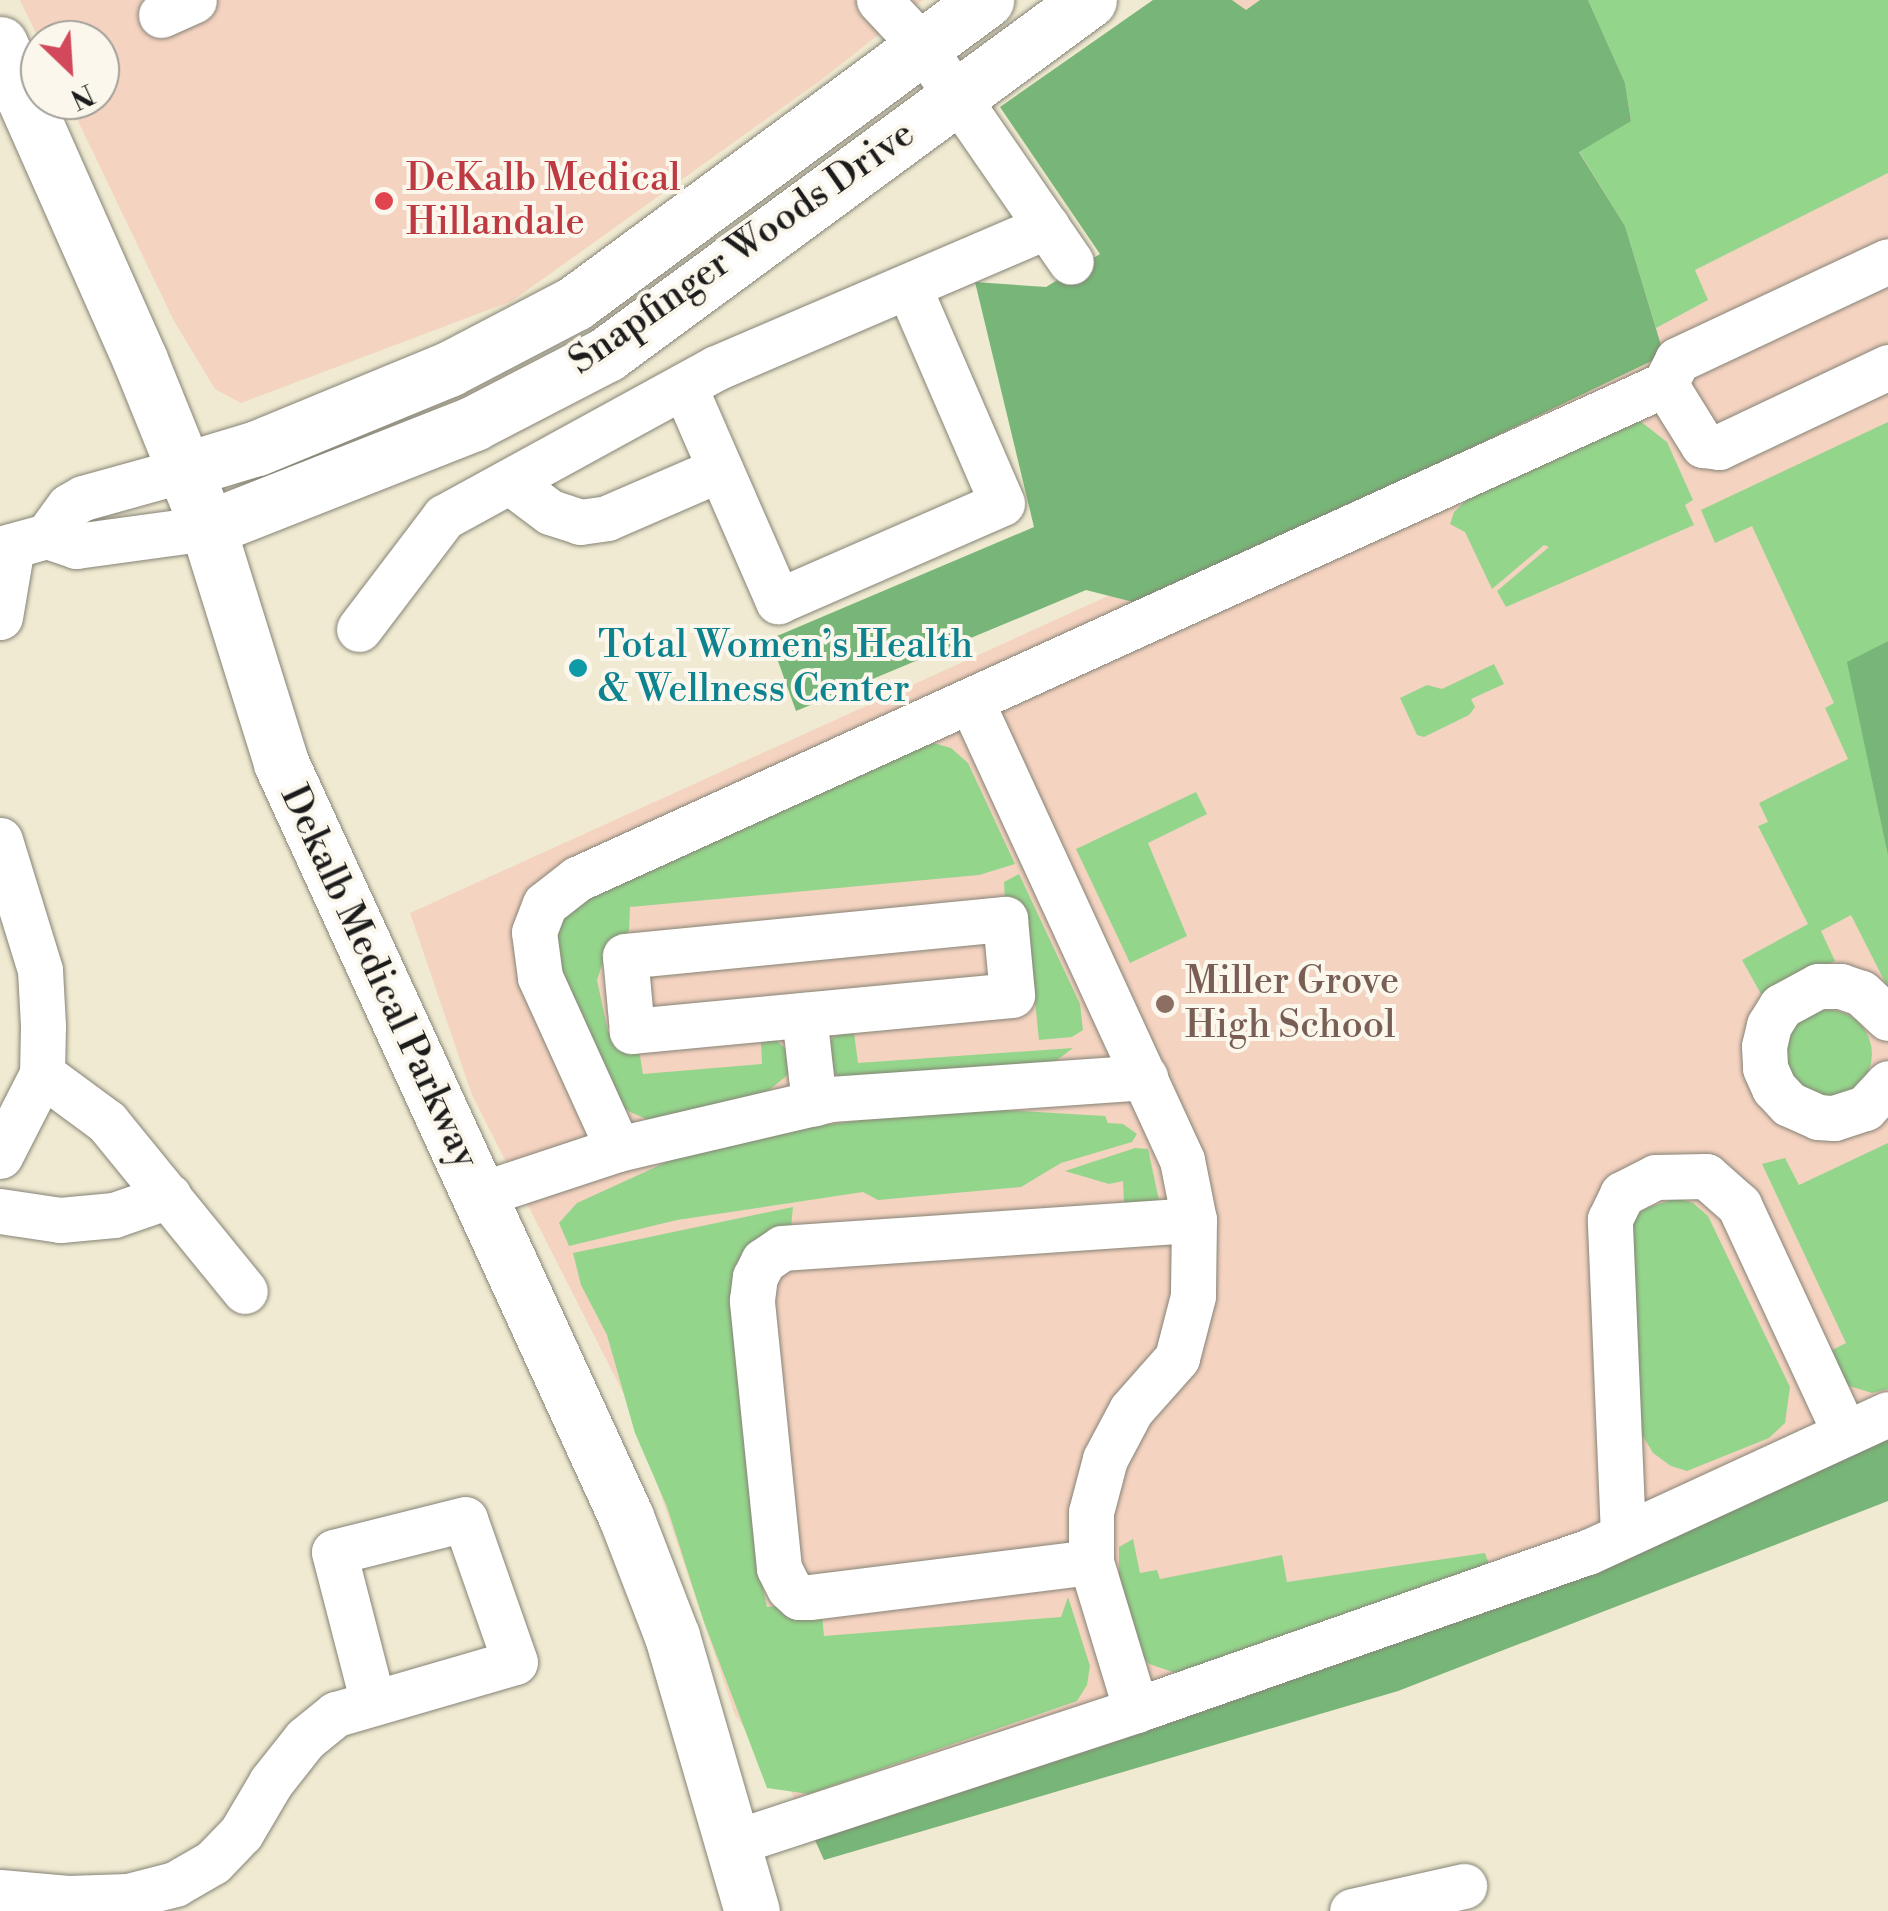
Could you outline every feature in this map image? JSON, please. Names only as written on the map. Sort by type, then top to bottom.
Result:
[{"type":"main road","name":"Snapfinger Woods Drive","points":[[184,470],[257,448],[449,369],[575,304],[986,0]]},
{"type":"main road","name":"Snapfinger Woods Drive","points":[[208,528],[474,423],[607,354],[1089,0]]},
{"type":"main road","name":"Dekalb Medical Parkway","points":[[0,44],[208,528],[281,763],[626,1517],[672,1636],[752,1911]]},
{"type":"street","points":[[359,629],[444,518],[684,386],[908,286],[1059,244],[922,46],[879,0]]},
{"type":"street","points":[[618,1149],[540,977],[534,932],[545,904],[577,879],[1664,384],[1677,360],[1888,261]]},
{"type":"street","points":[[684,386],[778,601],[1002,503],[908,286]]},
{"type":"street","points":[[1664,384],[1703,445],[1719,447],[1888,367]]},
{"type":"street","points":[[510,482],[550,512],[580,522],[607,518],[720,469]]},
{"type":"street","points":[[0,617],[19,544],[83,498],[184,470]]},
{"type":"street","points":[[19,544],[76,546],[208,528]]},
{"type":"street","points":[[971,700],[1182,1160],[1194,1220],[1190,1313],[1176,1358],[1131,1410],[1105,1458],[1091,1512],[1091,1562],[1136,1710]]},
{"type":"street","points":[[0,840],[40,970],[42,1074],[0,1156]]},
{"type":"street","points":[[1005,920],[1012,996],[804,1015],[632,1032],[625,956],[1005,920]]},
{"type":"street","points":[[1888,1018],[1861,993],[1840,986],[1818,986],[1781,1006],[1769,1025],[1764,1046],[1765,1068],[1774,1088],[1802,1112],[1834,1118],[1850,1115],[1877,1098],[1888,1083]]},
{"type":"street","points":[[804,1015],[814,1103]]},
{"type":"street","points":[[42,1074],[108,1122],[245,1292]]},
{"type":"street","points":[[479,1195],[618,1149],[814,1103],[1145,1077]]},
{"type":"street","points":[[1623,1535],[1610,1219],[1622,1194],[1655,1177],[1706,1176],[1739,1205],[1845,1433]]},
{"type":"street","points":[[0,1211],[31,1218],[114,1215],[170,1196]]},
{"type":"street","points":[[1091,1562],[809,1596],[800,1596],[789,1588],[777,1550],[752,1300],[754,1277],[763,1261],[782,1248],[1194,1220]]},
{"type":"street","points":[[732,1843],[1136,1710],[1588,1552],[1888,1414]]},
{"type":"street","points":[[0,1892],[68,1898],[128,1896],[175,1884],[214,1862],[240,1834],[271,1782],[305,1739],[336,1714],[515,1662],[466,1519],[334,1552],[373,1703]]},
{"type":"street","points":[[1352,1911],[1464,1886]]},
{"type":"shaded area","name":"DeKalb Medical Hillandale","points":[[20,0],[923,0],[821,80],[512,301],[241,403],[215,389],[174,321],[78,120],[120,120],[120,20],[30,20]]},
{"type":"shaded area","name":"Miller Grove High School","points":[[1153,0],[1888,0],[1888,1501],[1398,1691],[824,1860],[790,1789],[735,1715],[633,1412],[472,1095],[410,913],[1238,537],[1276,513],[1000,107]]},
{"type":"green space","points":[[1153,0],[1232,0],[1246,10],[1260,0],[1588,0],[1625,83],[1631,121],[1579,152],[1625,226],[1664,355],[1145,605],[1086,590],[796,711],[770,639],[1034,527],[975,282],[1046,287],[1100,254],[1000,107]]},
{"type":"green space","points":[[1588,0],[1888,0],[1888,173],[1695,270],[1708,300],[1656,328],[1625,226],[1579,151],[1631,120],[1625,83]]},
{"type":"green space","points":[[1640,421],[1667,442],[1693,500],[1685,505],[1694,525],[1506,607],[1497,591],[1549,547],[1544,545],[1492,589],[1465,532],[1450,524],[1454,512],[1470,497]]},
{"type":"green space","points":[[1888,422],[1888,641],[1848,662],[1888,856],[1888,988],[1851,915],[1821,931],[1835,961],[1761,994],[1742,960],[1808,924],[1758,826],[1768,822],[1759,803],[1848,759],[1825,708],[1834,703],[1752,526],[1715,543],[1701,510]]},
{"type":"green space","points":[[1888,641],[1888,856],[1847,662]]},
{"type":"green space","points":[[1494,664],[1504,684],[1471,699],[1475,707],[1469,715],[1424,737],[1417,735],[1400,698],[1427,685],[1442,689]]},
{"type":"green space","points":[[930,742],[951,748],[968,763],[1015,864],[979,875],[630,907],[629,931],[606,953],[597,980],[608,1032],[639,1050],[643,1074],[762,1064],[761,1043],[775,1039],[790,1053],[790,1073],[768,1091],[649,1120],[622,1106],[549,954],[548,931],[571,903],[583,903],[589,895],[896,752],[905,755]]},
{"type":"green space","points":[[1196,792],[1207,814],[1148,843],[1187,936],[1130,963],[1076,849]]},
{"type":"green space","points":[[1019,874],[1080,1004],[1083,1030],[1072,1037],[1039,1040],[1028,934],[1005,903],[1004,882]]},
{"type":"green space","points":[[1828,1010],[1853,1017],[1865,1029],[1872,1054],[1865,1079],[1853,1091],[1828,1098],[1803,1091],[1791,1079],[1784,1054],[1791,1029],[1803,1017]]},
{"type":"green space","points":[[854,1033],[858,1063],[1073,1048],[1049,1066],[841,1079],[830,1067],[828,1046],[833,1037]]},
{"type":"green space","points":[[1002,1110],[1105,1116],[1108,1123],[1123,1124],[1137,1134],[1132,1142],[1061,1163],[1021,1187],[878,1200],[863,1192],[677,1220],[569,1246],[559,1223],[577,1203],[717,1139],[893,1116]]},
{"type":"green space","points":[[1888,1143],[1888,1389],[1872,1393],[1846,1385],[1824,1354],[1846,1343],[1762,1164],[1785,1158],[1799,1185]]},
{"type":"green space","points":[[1135,1148],[1148,1149],[1159,1200],[1124,1206],[1123,1181],[1109,1184],[1065,1171]]},
{"type":"green space","points":[[1677,1198],[1693,1203],[1708,1216],[1790,1387],[1785,1423],[1769,1438],[1687,1471],[1671,1466],[1653,1453],[1641,1433],[1624,1236],[1633,1217]]},
{"type":"green space","points":[[793,1207],[790,1237],[766,1240],[756,1553],[767,1607],[821,1603],[824,1636],[1061,1617],[1068,1597],[1090,1666],[1087,1685],[1077,1701],[809,1794],[767,1788],[704,1622],[667,1507],[635,1433],[607,1335],[581,1285],[573,1253]]},
{"type":"green space","points":[[1888,1431],[1888,1501],[1398,1691],[824,1860],[815,1840],[1124,1739],[1499,1607]]},
{"type":"green space","points":[[1133,1539],[1140,1573],[1157,1570],[1160,1579],[1282,1555],[1287,1582],[1485,1553],[1490,1567],[1179,1674],[1149,1664],[1139,1651],[1119,1586],[1119,1547]]},
{"type":"place","name":"DeKalb Medical Hillandale","points":[[384,201]]},
{"type":"place","name":"Total Women’s Health & Wellness Center","points":[[578,668]]},
{"type":"place","name":"Miller Grove High School","points":[[1165,1004]]}]
